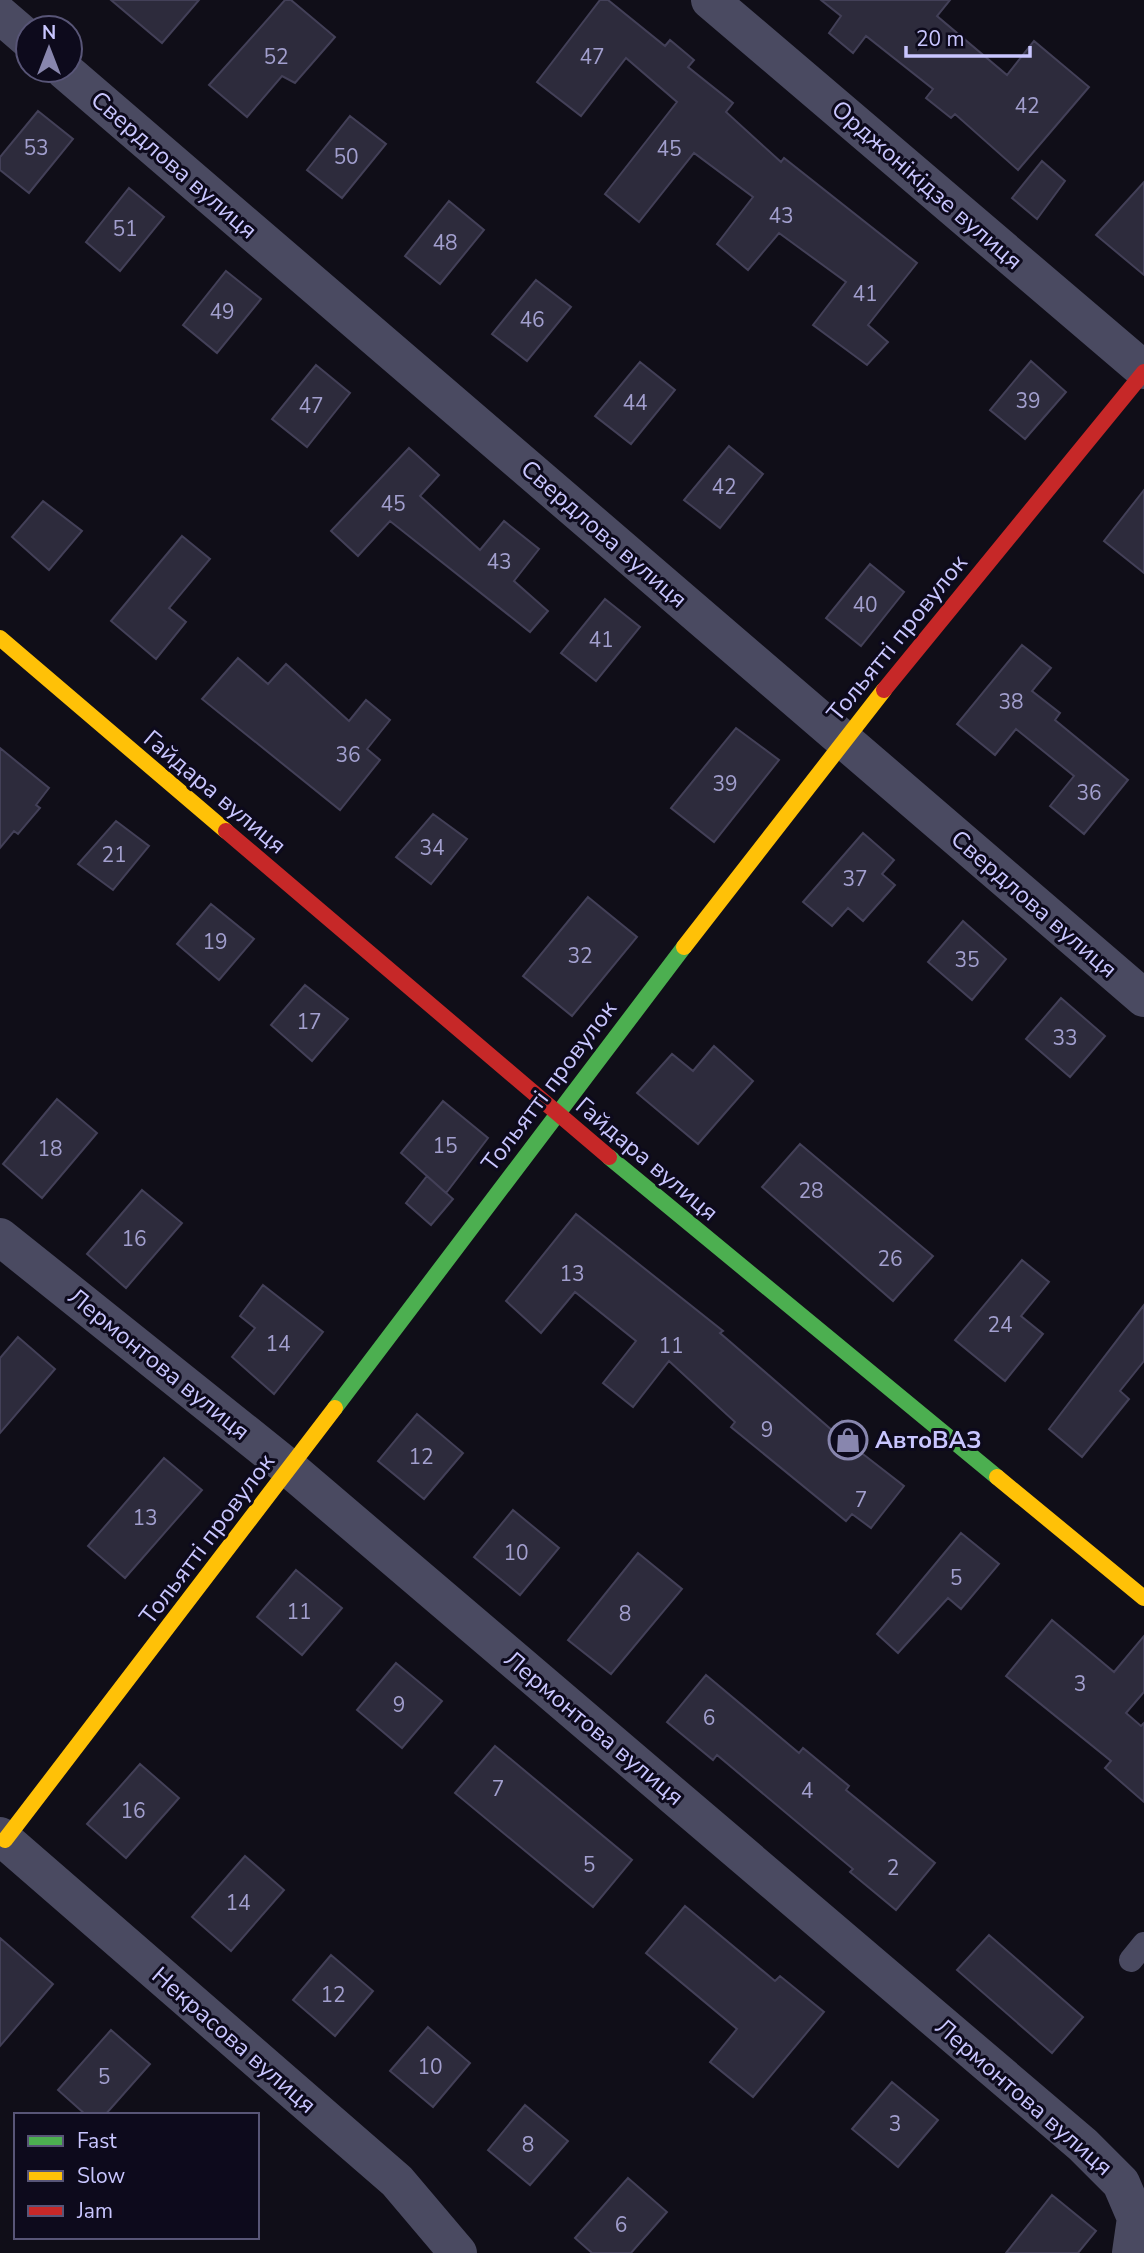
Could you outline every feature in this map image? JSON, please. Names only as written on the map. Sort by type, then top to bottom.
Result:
[{"type":"street","name":"Орджонікідзе вулиця","points":[[710,0],[1144,371]]},
{"type":"street","points":[[0,15],[14,27]]},
{"type":"street","name":"Свердлова вулиця","points":[[80,84],[1144,998]]},
{"type":"street","name":"Тольятті провулок","points":[[2,1838],[290,1469],[556,1113],[843,740],[1144,371]]},
{"type":"street","name":"Гайдара вулиця","points":[[0,638],[556,1113],[1144,1598]]},
{"type":"street","name":"Лермонтова вулиця","points":[[0,1237],[290,1469],[1083,2145],[1121,2183],[1136,2218],[1131,2253]]},
{"type":"street","name":"Некрасова вулиця","points":[[2,1838],[397,2182],[458,2253]]},
{"type":"building","points":[[111,0],[199,0],[162,43]]},
{"type":"building","points":[[285,0],[291,0],[335,37],[295,83],[282,76],[247,117],[209,85]]},
{"type":"building","points":[[600,0],[608,0],[665,46],[670,40],[694,60],[688,67],[733,103],[726,112],[781,162],[784,158],[917,263],[868,325],[888,342],[867,365],[813,325],[846,282],[779,233],[748,270],[717,244],[753,197],[694,153],[639,222],[605,194],[677,102],[626,58],[581,116],[537,82]]},
{"type":"building","points":[[821,0],[950,0],[937,16],[1007,75],[1034,41],[1089,87],[1018,170],[955,114],[951,118],[926,98],[933,89],[866,36],[853,53],[829,33],[841,16]]},
{"type":"building","points":[[38,111],[73,139],[29,193],[0,170],[0,157]]},
{"type":"building","points":[[350,116],[386,144],[342,198],[307,170]]},
{"type":"building","points":[[1042,161],[1065,181],[1037,219],[1012,198]]},
{"type":"building","points":[[1144,182],[1144,275],[1096,235]]},
{"type":"building","points":[[129,188],[164,217],[120,271],[86,242]]},
{"type":"building","points":[[449,201],[484,230],[440,284],[405,256]]},
{"type":"building","points":[[226,271],[261,299],[217,353],[183,325]]},
{"type":"building","points":[[536,280],[571,307],[527,361],[492,334]]},
{"type":"building","points":[[1031,361],[1066,392],[1025,439],[990,410]]},
{"type":"building","points":[[640,362],[675,390],[631,444],[595,416]]},
{"type":"building","points":[[316,365],[350,393],[307,447],[272,419]]},
{"type":"building","points":[[729,446],[763,474],[720,528],[684,500]]},
{"type":"building","points":[[409,448],[439,475],[420,496],[480,550],[504,521],[539,549],[514,581],[548,611],[530,632],[390,521],[358,556],[331,531]]},
{"type":"building","points":[[1144,490],[1144,573],[1104,541]]},
{"type":"building","points":[[43,501],[82,531],[49,570],[12,537]]},
{"type":"building","points":[[182,536],[210,559],[169,608],[186,622],[156,659],[111,621]]},
{"type":"building","points":[[870,564],[904,592],[861,646],[826,618]]},
{"type":"building","points":[[605,599],[640,627],[596,681],[561,653]]},
{"type":"building","points":[[1022,645],[1051,668],[1032,691],[1060,713],[1055,720],[1128,780],[1084,834],[1050,806],[1074,776],[1016,729],[995,755],[957,724]]},
{"type":"building","points":[[238,658],[268,684],[286,664],[349,721],[366,700],[390,720],[367,749],[380,760],[340,810],[202,699]]},
{"type":"building","points":[[736,728],[779,760],[714,842],[671,808]]},
{"type":"building","points":[[0,748],[49,788],[36,805],[40,808],[18,834],[14,831],[0,848]]},
{"type":"building","points":[[433,814],[467,839],[431,884],[396,857]]},
{"type":"building","points":[[116,821],[149,846],[113,890],[78,864]]},
{"type":"building","points":[[863,833],[894,860],[882,874],[895,885],[863,921],[848,908],[832,926],[803,902]]},
{"type":"building","points":[[588,897],[637,937],[572,1016],[523,976]]},
{"type":"building","points":[[211,904],[254,939],[219,980],[177,944]]},
{"type":"building","points":[[963,921],[1006,959],[972,1000],[928,962]]},
{"type":"building","points":[[305,985],[348,1019],[312,1061],[271,1025]]},
{"type":"building","points":[[1061,998],[1105,1036],[1070,1077],[1026,1039]]},
{"type":"building","points":[[714,1046],[753,1081],[698,1144],[637,1093],[672,1054],[693,1071]]},
{"type":"building","points":[[57,1099],[97,1133],[42,1198],[3,1164]]},
{"type":"building","points":[[443,1101],[488,1138],[446,1193],[401,1153]]},
{"type":"building","points":[[800,1144],[933,1256],[893,1301],[762,1187]]},
{"type":"building","points":[[427,1176],[453,1199],[431,1225],[406,1203]]},
{"type":"building","points":[[142,1190],[182,1223],[126,1288],[87,1254]]},
{"type":"building","points":[[576,1214],[723,1331],[720,1333],[833,1431],[842,1421],[867,1443],[859,1451],[904,1486],[871,1528],[852,1514],[846,1521],[731,1427],[735,1422],[669,1361],[633,1407],[603,1383],[636,1341],[575,1292],[541,1333],[506,1301]]},
{"type":"building","points":[[1022,1260],[1049,1282],[1021,1316],[1043,1334],[1005,1381],[955,1340]]},
{"type":"building","points":[[263,1285],[323,1332],[274,1394],[232,1357],[255,1328],[240,1316]]},
{"type":"building","points":[[1144,1305],[1144,1361],[1120,1391],[1129,1399],[1082,1457],[1049,1429]]},
{"type":"building","points":[[18,1337],[55,1369],[0,1433],[0,1358]]},
{"type":"building","points":[[417,1414],[463,1453],[424,1499],[378,1461]]},
{"type":"building","points":[[164,1458],[202,1490],[125,1578],[88,1546]]},
{"type":"building","points":[[513,1510],[559,1548],[520,1595],[474,1557]]},
{"type":"building","points":[[961,1533],[999,1564],[961,1609],[948,1598],[898,1653],[877,1634]]},
{"type":"building","points":[[638,1553],[682,1589],[611,1674],[568,1640]]},
{"type":"building","points":[[296,1570],[342,1608],[302,1655],[257,1617]]},
{"type":"building","points":[[1052,1620],[1114,1672],[1144,1636],[1144,1692],[1126,1713],[1141,1726],[1144,1723],[1144,1802],[1105,1768],[1111,1761],[1006,1676]]},
{"type":"building","points":[[396,1663],[442,1701],[402,1748],[357,1710]]},
{"type":"building","points":[[706,1675],[799,1753],[803,1748],[849,1786],[846,1790],[935,1863],[896,1910],[850,1872],[853,1869],[717,1755],[713,1760],[667,1722]]},
{"type":"building","points":[[495,1746],[632,1860],[593,1907],[455,1793]]},
{"type":"building","points":[[140,1764],[179,1798],[126,1858],[87,1824]]},
{"type":"building","points":[[245,1856],[284,1890],[231,1951],[192,1917]]},
{"type":"building","points":[[685,1906],[775,1981],[780,1976],[824,2012],[753,2097],[710,2062],[737,2029],[646,1953]]},
{"type":"building","points":[[989,1935],[1083,2017],[1052,2053],[957,1970]]},
{"type":"building","points":[[0,1938],[53,1984],[0,2046]]},
{"type":"building","points":[[331,1955],[373,1991],[335,2036],[293,2000]]},
{"type":"building","points":[[428,2027],[470,2063],[433,2107],[390,2071]]},
{"type":"building","points":[[111,2030],[150,2064],[107,2113],[84,2113],[58,2090]]},
{"type":"building","points":[[892,2082],[938,2120],[898,2167],[852,2129]]},
{"type":"building","points":[[525,2105],[568,2141],[530,2185],[488,2150]]},
{"type":"building","points":[[628,2178],[667,2212],[631,2253],[592,2253],[575,2238]]},
{"type":"building","points":[[1052,2195],[1096,2231],[1078,2253],[1006,2253]]},
{"type":"traffic: fast","points":[[335,1408],[684,947]]},
{"type":"traffic: fast","points":[[609,1157],[997,1477]]},
{"type":"traffic: slow","points":[[0,638],[226,831]]},
{"type":"traffic: slow","points":[[684,947],[884,690]]},
{"type":"traffic: slow","points":[[5,1840],[335,1408]]},
{"type":"traffic: slow","points":[[997,1477],[1144,1598]]},
{"type":"traffic: jam","points":[[884,690],[1144,372]]},
{"type":"traffic: jam","points":[[226,831],[609,1157]]},
{"type":"place","name":"АвтоВАЗ","points":[[848,1440]]}]
